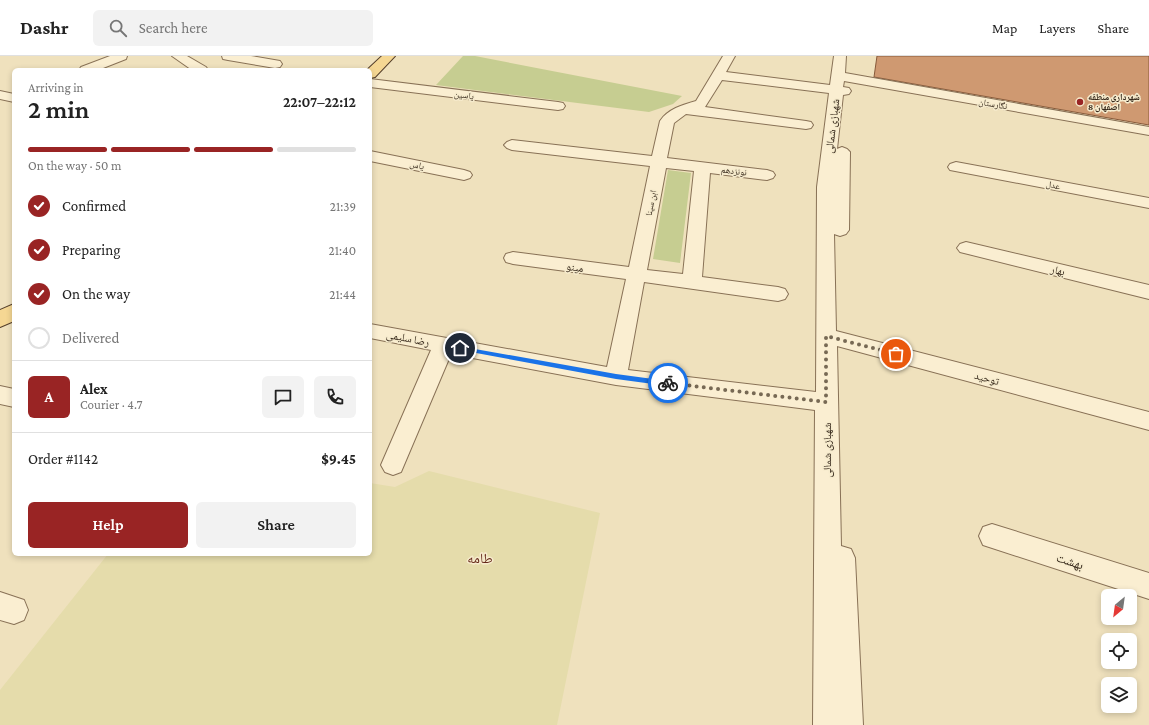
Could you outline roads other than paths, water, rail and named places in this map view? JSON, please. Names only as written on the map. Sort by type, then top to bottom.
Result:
[{"type":"main road","points":[[372,72],[389,56]]},
{"type":"main road","points":[[0,320],[12,312]]},
{"type":"street","points":[[91,68],[121,56]]},
{"type":"street","points":[[178,56],[208,68],[228,56],[275,64]]},
{"type":"street","name":"ابن سینا","points":[[616,377],[667,121],[683,109],[701,104],[729,56]]},
{"type":"street","name":"شهبازی شمالی","points":[[828,725],[826,402],[831,338],[841,78],[847,56]]},
{"type":"street","name":"نگارستان","points":[[718,75],[841,78],[1149,131]]},
{"type":"street","name":"یاسین","points":[[372,83],[558,106]]},
{"type":"street","points":[[0,95],[12,98]]},
{"type":"street","points":[[683,109],[806,125]]},
{"type":"street","name":"نونزدهم","points":[[512,145],[659,161],[767,175]]},
{"type":"street","name":"یاس","points":[[372,156],[464,175]]},
{"type":"street","points":[[692,282],[702,167]]},
{"type":"street","name":"عدل","points":[[956,167],[1149,203]]},
{"type":"street","name":"بهار","points":[[966,248],[1149,292]]},
{"type":"street","name":"مینو","points":[[513,258],[778,294]]},
{"type":"street","name":"رضا سلیمی","points":[[372,331],[616,377],[826,402]]},
{"type":"street","name":"شهبازی شمالی","points":[[831,338],[847,725]]},
{"type":"street","name":"توحید","points":[[831,338],[1149,421]]},
{"type":"street","points":[[393,465],[444,345]]},
{"type":"street","points":[[0,395],[12,398]]},
{"type":"street","name":"بهشت","points":[[992,536],[1149,586]]},
{"type":"place","name":"شهرداری منطقه 8 اصفهان","points":[[1080,102]]},
{"type":"district","name":"طامه","points":[[480,558]]}]
